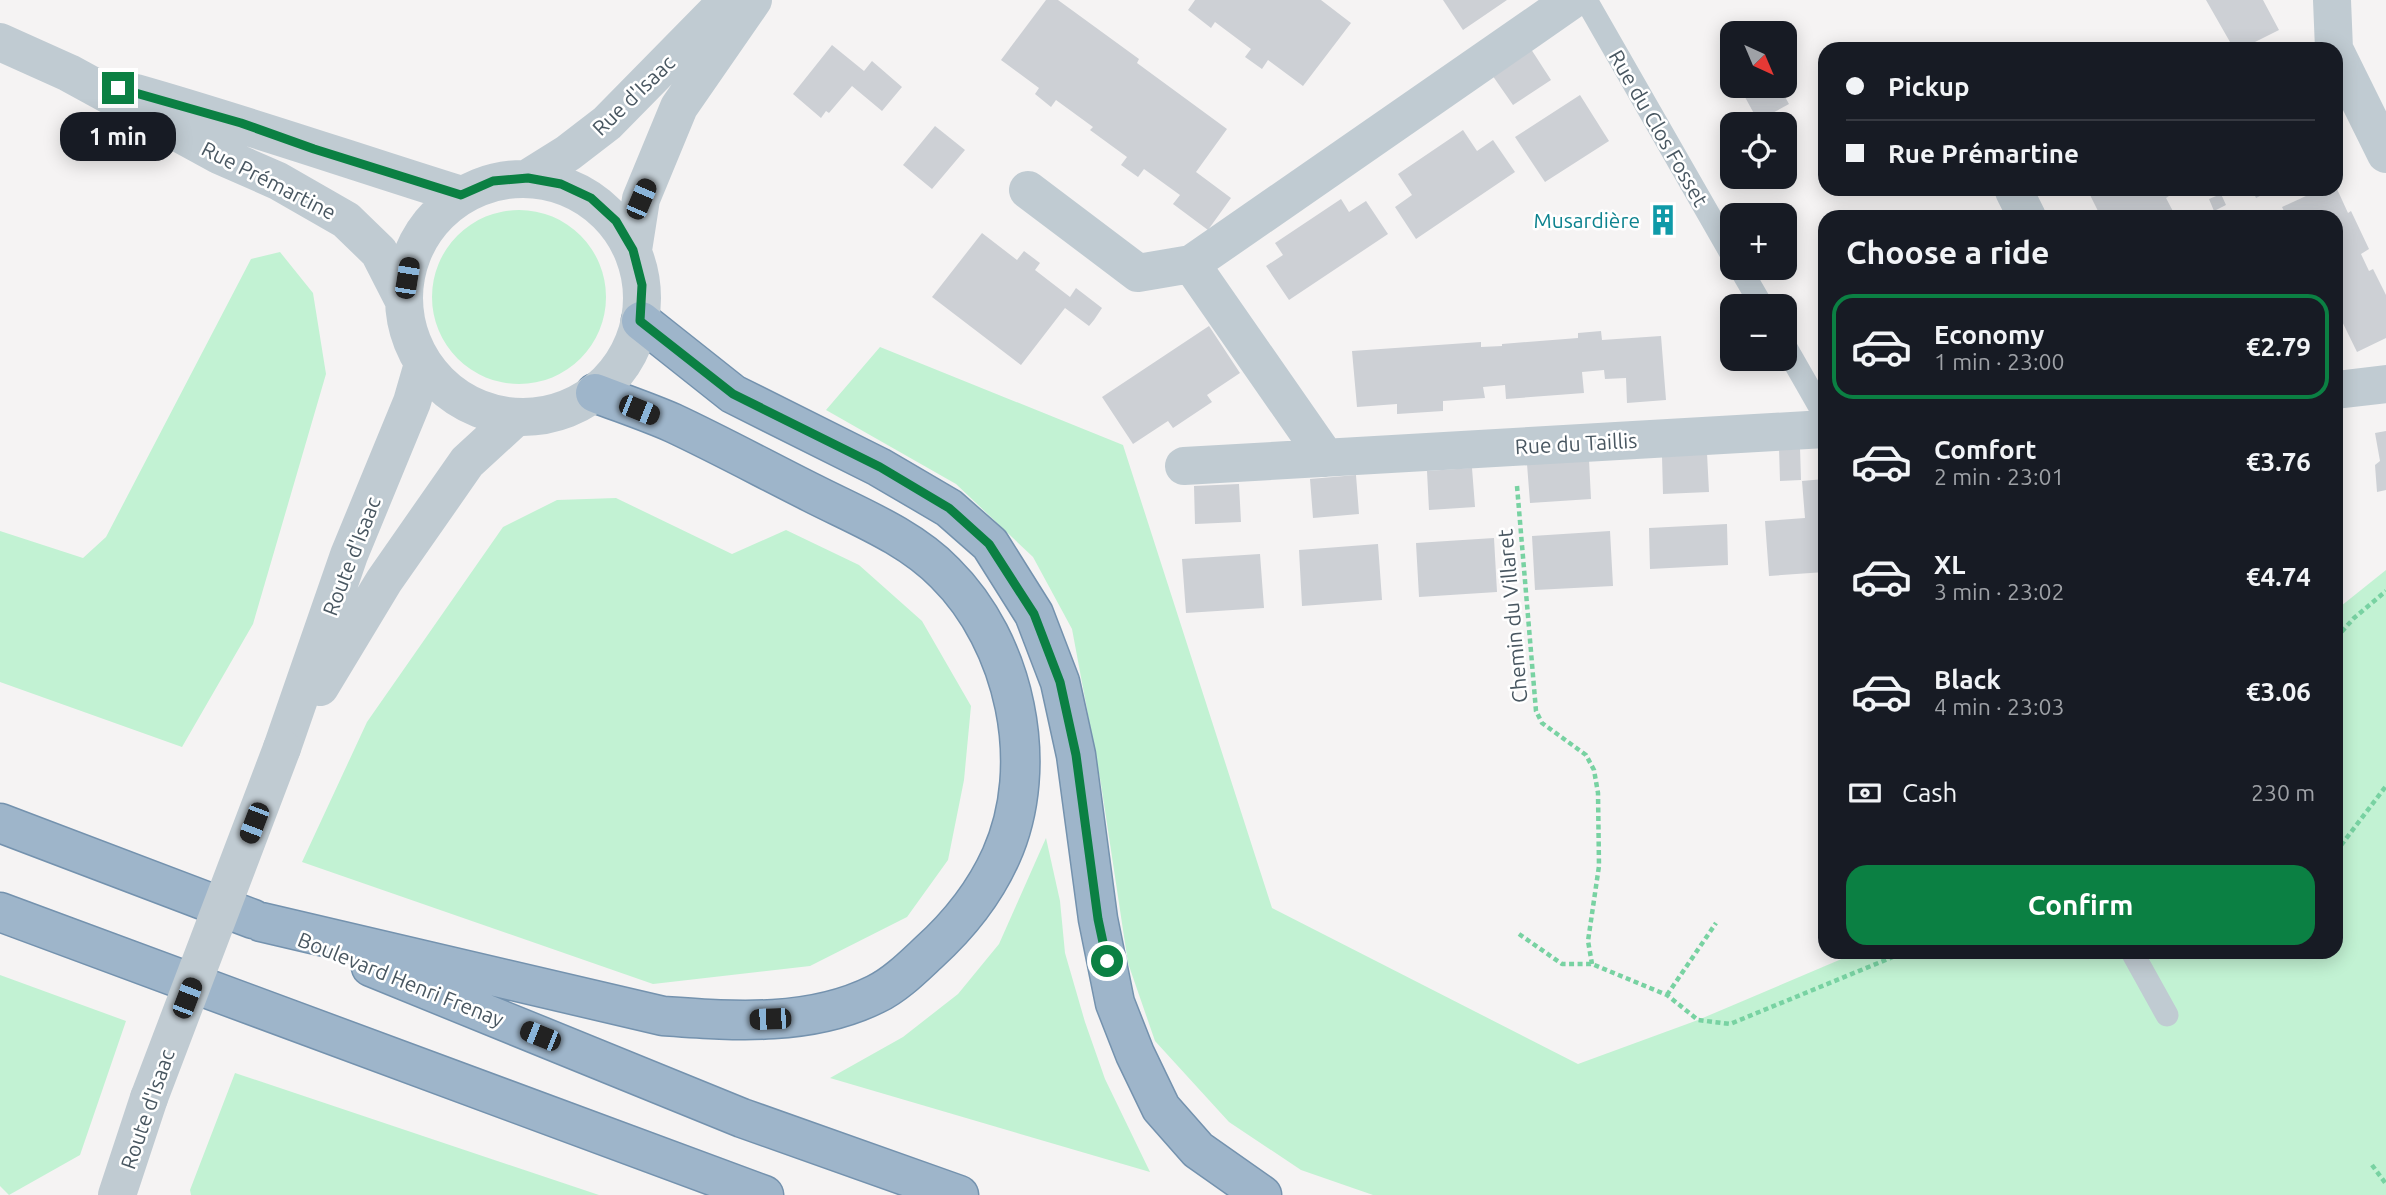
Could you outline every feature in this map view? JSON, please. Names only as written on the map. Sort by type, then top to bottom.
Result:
[{"type":"highway","points":[[640,321],[733,394],[880,467],[949,508],[989,544],[1034,614],[1060,682],[1076,755],[1098,919],[1115,1003],[1135,1054],[1161,1108],[1198,1150],[1262,1195]]},
{"type":"highway","points":[[261,922],[663,1016],[726,1021],[779,1019],[837,1010],[878,993],[915,966],[949,934],[980,897],[1002,855],[1017,807],[1020,763],[1017,714],[1004,666],[979,614],[945,573],[907,542],[671,423],[595,393]]},
{"type":"highway","name":"Boulevard Henri Frenay","points":[[0,823],[261,922],[742,1118],[959,1195]]},
{"type":"highway","points":[[0,912],[764,1195]]},
{"type":"street","name":"Rue d'Isaac","points":[[528,178],[586,141],[607,123],[728,0]]},
{"type":"street","name":"Rue d'Isaac","points":[[633,250],[641,199],[679,107],[753,0]]},
{"type":"street","points":[[1028,190],[1138,273],[1191,264],[1572,0]]},
{"type":"street","points":[[2332,0],[2334,42]]},
{"type":"street","name":"Rue Prémartine","points":[[0,41],[69,74],[219,155],[278,181],[346,220],[379,252],[403,299]]},
{"type":"street","points":[[2343,67],[2386,153]]},
{"type":"street","name":"Rue Prémartine","points":[[69,74],[241,123],[461,195]]},
{"type":"street","points":[[528,178],[561,184],[591,198],[616,221],[633,250],[642,285],[640,321],[631,349],[621,365],[595,393],[570,407],[544,416],[516,417],[480,410],[448,391],[423,364],[408,333],[403,299],[410,258],[430,223],[461,195],[493,181],[528,178]]},
{"type":"street","points":[[1191,264],[1326,458]]},
{"type":"street","name":"Route d'Isaac","points":[[117,1195],[149,1098],[282,748],[349,555],[412,402],[423,364]]},
{"type":"street","points":[[2343,389],[2386,384]]},
{"type":"street","name":"Route d'Isaac","points":[[282,748],[384,581],[467,462],[516,417]]},
{"type":"street","name":"Rue du Taillis","points":[[1184,466],[1818,429]]},
{"type":"lane","name":"Rue du Clos Fosset","points":[[1586,0],[1720,234]]},
{"type":"lane","points":[[1797,367],[1818,404]]},
{"type":"lane","points":[[2136,959],[2166,1015]]},
{"type":"path","name":"Chemin du Villaret","points":[[1514,447],[1536,711],[1542,723],[1586,755],[1594,770],[1598,793],[1599,866],[1588,941],[1592,964]]},
{"type":"path","points":[[2343,630],[2386,591]]},
{"type":"path","points":[[2343,843],[2386,786]]},
{"type":"path","points":[[1667,995],[1716,923]]},
{"type":"path","points":[[1519,934],[1562,964],[1592,964],[1667,995],[1698,1020],[1730,1024],[1888,959]]},
{"type":"path","points":[[2372,1165],[2386,1184]]},
{"type":"green space","points":[[519,210],[552,217],[580,236],[599,264],[606,297],[599,330],[580,358],[552,377],[519,384],[486,377],[458,358],[439,330],[432,297],[439,264],[458,236],[486,217]]},
{"type":"green space","points":[[280,252],[313,293],[326,374],[253,624],[182,747],[0,682],[0,531],[83,558],[106,537],[251,259]]},
{"type":"green space","points":[[880,347],[1123,445],[1272,908],[1578,1064],[1698,1020],[1842,959],[2343,959],[2343,604],[2386,570],[2386,1195],[1373,1195],[1301,1170],[1229,1122],[1155,1041],[1128,963],[1101,784],[1072,629],[1033,557],[956,484],[826,410]]},
{"type":"green space","points":[[616,498],[732,554],[786,530],[859,565],[922,621],[971,706],[964,780],[948,860],[907,917],[810,966],[653,984],[302,862],[367,722],[503,527],[557,500]]},
{"type":"green space","points":[[1046,838],[1060,901],[1065,953],[1085,1022],[1105,1079],[1150,1172],[830,1078],[903,1037],[958,994],[999,944]]},
{"type":"green space","points":[[0,975],[126,1021],[80,1155],[9,1195],[0,1186]]},
{"type":"green space","points":[[235,1073],[599,1195],[191,1195],[190,1190]]},
{"type":"building","points":[[1046,0],[1058,0],[1139,59],[1137,63],[1227,129],[1196,172],[1231,198],[1208,230],[1173,204],[1180,195],[1144,169],[1138,177],[1121,165],[1127,157],[1090,130],[1093,127],[1056,100],[1051,107],[1035,94],[1039,88],[1001,60]]},
{"type":"building","points":[[1195,0],[1321,0],[1351,23],[1303,86],[1268,60],[1262,69],[1245,57],[1251,49],[1215,22],[1211,28],[1188,10]]},
{"type":"building","points":[[1443,0],[1507,0],[1463,30]]},
{"type":"building","points":[[2206,0],[2263,0],[2279,30],[2255,42],[2230,42]]},
{"type":"building","points":[[832,45],[864,71],[872,61],[902,87],[882,111],[852,86],[829,113],[826,111],[821,118],[793,94]]},
{"type":"building","points":[[1529,46],[1551,80],[1513,105],[1490,72]]},
{"type":"building","points":[[1580,95],[1609,141],[1545,182],[1515,137]]},
{"type":"building","points":[[1746,98],[1786,98],[1789,104],[1774,112],[1753,112]]},
{"type":"building","points":[[935,126],[965,150],[932,189],[903,165]]},
{"type":"building","points":[[1463,130],[1477,151],[1493,140],[1515,172],[1416,239],[1395,207],[1412,195],[1398,174]]},
{"type":"building","points":[[2090,196],[2169,196],[2166,198],[2172,210],[2098,210]]},
{"type":"building","points":[[2222,196],[2226,205],[2214,210],[2209,199]]},
{"type":"building","points":[[2306,196],[2340,196],[2348,213],[2351,211],[2369,249],[2361,254],[2369,271],[2373,269],[2386,295],[2386,338],[2357,352],[2343,323],[2343,210],[2284,210],[2282,207]]},
{"type":"building","points":[[1341,199],[1349,212],[1366,201],[1388,234],[1289,300],[1266,266],[1283,255],[1275,243]]},
{"type":"building","name":"Musardière","points":[[1664,206],[1675,226],[1663,232],[1652,213]]},
{"type":"building","points":[[982,233],[1017,260],[1024,251],[1040,263],[1035,270],[1070,297],[1076,288],[1102,308],[1094,320],[1089,326],[1065,308],[1021,365],[932,297]]},
{"type":"building","points":[[1209,326],[1240,373],[1207,395],[1212,402],[1173,428],[1168,421],[1133,444],[1102,397]]},
{"type":"building","points":[[1601,331],[1602,340],[1661,336],[1666,400],[1627,403],[1626,378],[1605,379],[1604,370],[1582,372],[1584,393],[1506,399],[1505,385],[1483,387],[1485,398],[1443,401],[1443,411],[1397,414],[1397,404],[1357,407],[1352,351],[1481,342],[1481,347],[1502,346],[1578,338],[1578,333]]},
{"type":"building","points":[[2386,431],[2386,490],[2377,492],[2375,465],[2380,461],[2375,433]]},
{"type":"building","points":[[1800,447],[1801,480],[1780,481],[1779,448]]},
{"type":"building","points":[[1707,453],[1709,492],[1663,494],[1662,456]]},
{"type":"building","points":[[1589,460],[1591,499],[1530,503],[1527,464]]},
{"type":"building","points":[[1472,468],[1475,507],[1429,510],[1427,471]]},
{"type":"building","points":[[1356,475],[1359,514],[1313,518],[1310,479]]},
{"type":"building","points":[[1818,480],[1818,572],[1769,576],[1765,521],[1805,518],[1802,481]]},
{"type":"building","points":[[1239,484],[1241,522],[1195,524],[1194,486]]},
{"type":"building","points":[[1727,524],[1728,565],[1650,569],[1649,528]]},
{"type":"building","points":[[1610,531],[1613,586],[1535,590],[1532,536]]},
{"type":"building","points":[[1494,538],[1497,592],[1419,597],[1416,543]]},
{"type":"building","points":[[1378,544],[1382,600],[1302,606],[1299,550]]},
{"type":"building","points":[[1260,554],[1264,608],[1186,613],[1182,559]]},
{"type":"place","name":"Musardière","points":[[1663,220]]},
{"type":"route","points":[[118,88],[241,123],[461,195],[493,181],[528,178],[561,184],[591,198],[616,221],[633,250],[642,285],[640,321],[733,394],[880,467],[949,508],[989,544],[1034,614],[1060,682],[1076,755],[1098,919],[1107,961]]}]
